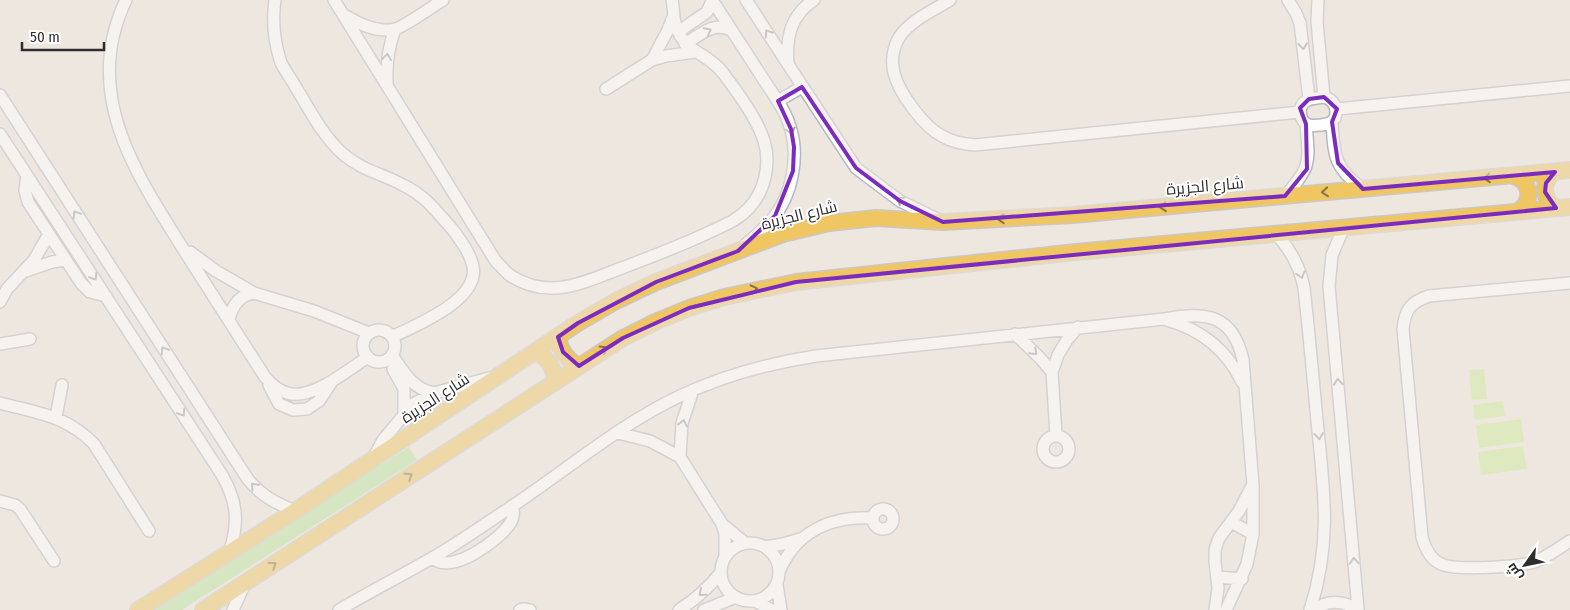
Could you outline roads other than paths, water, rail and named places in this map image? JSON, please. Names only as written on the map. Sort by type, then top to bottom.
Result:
[{"type":"main road","name":"شارع الجزيرة","points":[[138,610],[295,511],[578,323],[656,282],[782,234],[829,223],[876,218],[943,222],[1073,215],[1563,171]]},
{"type":"main road","points":[[1563,171],[1551,174],[1546,183],[1545,192],[1548,201],[1563,207]]},
{"type":"main road","points":[[1513,176],[1522,180],[1529,192],[1527,202],[1516,212]]},
{"type":"main road","points":[[203,610],[623,338],[689,308],[724,297],[759,288],[796,282],[1076,252],[1563,207]]},
{"type":"main road","points":[[558,337],[560,348],[566,356],[579,366]]},
{"type":"main road","points":[[536,352],[550,364],[553,369],[555,382]]},
{"type":"street","points":[[126,0],[110,52],[110,89],[114,116],[122,142],[155,204],[265,376],[275,387],[288,394],[302,394],[334,379],[368,357]]},
{"type":"street","points":[[275,0],[273,18],[281,61],[325,136],[355,163],[376,174],[403,184],[428,200],[464,246],[473,268],[471,283],[462,296],[424,322],[392,337]]},
{"type":"street","points":[[334,0],[495,260],[511,276],[531,285],[553,289],[575,286],[695,239],[736,219],[749,208],[760,193],[767,159],[764,141],[758,125],[722,71],[686,44],[678,32],[672,0]]},
{"type":"street","points":[[342,14],[358,24],[376,29],[396,29],[443,0]]},
{"type":"street","points":[[678,32],[707,12],[712,0]]},
{"type":"street","points":[[712,0],[778,101],[791,129],[794,147],[793,171],[786,195],[775,216],[738,251]]},
{"type":"street","points":[[746,0],[856,168],[900,201],[943,222]]},
{"type":"street","points":[[788,64],[787,47],[789,31],[796,16],[807,4],[814,0]]},
{"type":"street","points":[[950,0],[909,26],[895,47],[892,60],[898,85],[915,112],[931,130],[952,141],[975,145],[1300,112]]},
{"type":"street","points":[[1288,0],[1300,23],[1309,99]]},
{"type":"street","points":[[1318,0],[1317,22],[1324,97]]},
{"type":"street","points":[[652,60],[674,14]]},
{"type":"street","points":[[686,44],[717,26],[725,26],[731,30]]},
{"type":"street","points":[[387,86],[386,66],[389,47],[396,29]]},
{"type":"street","points":[[606,89],[652,60],[695,52]]},
{"type":"street","points":[[1336,109],[1570,86]]},
{"type":"street","points":[[778,101],[802,87]]},
{"type":"street","points":[[0,95],[238,465],[256,490],[267,499],[295,511]]},
{"type":"street","points":[[1285,196],[1307,169],[1306,124],[1300,112],[1302,104],[1309,99],[1324,97],[1332,101],[1336,109],[1335,118],[1332,122],[1334,149],[1338,163],[1349,178],[1363,189]]},
{"type":"street","points":[[1306,124],[1312,126],[1332,122]]},
{"type":"street","points":[[0,134],[222,474],[233,498],[236,519],[235,535],[230,551]]},
{"type":"street","points":[[27,176],[25,190],[28,202],[48,234],[86,290],[95,295],[106,296]]},
{"type":"street","points":[[1344,227],[1332,255],[1329,286],[1358,610]]},
{"type":"street","points":[[0,302],[7,289],[25,271],[38,254],[48,234]]},
{"type":"street","points":[[1276,234],[1287,245],[1295,258],[1304,288],[1324,492],[1324,548],[1319,578],[1310,610]]},
{"type":"street","points":[[181,244],[216,271],[254,293],[314,311],[369,333]]},
{"type":"street","points":[[25,271],[52,262],[66,260]]},
{"type":"street","points":[[1570,283],[1429,296],[1418,300],[1409,307],[1404,317],[1403,329],[1422,537],[1425,548],[1432,557],[1441,564],[1452,568],[1513,566],[1536,561],[1570,541]]},
{"type":"street","points":[[228,320],[231,309],[238,300],[247,294],[254,293]]},
{"type":"street","points":[[339,610],[433,558],[618,432],[658,408],[693,390],[734,374],[788,360],[1164,319],[1184,315],[1201,315],[1217,320],[1230,330],[1239,344],[1243,360],[1253,485],[1253,534],[1251,550],[1242,579],[1226,610]]},
{"type":"street","points":[[1164,319],[1198,332],[1212,342],[1236,370],[1244,386]]},
{"type":"street","points":[[1056,435],[1052,372],[1062,348],[1078,327]]},
{"type":"street","points":[[375,330],[388,332],[392,337],[395,346],[389,357],[377,361],[368,357],[364,351],[365,338],[375,330]]},
{"type":"street","points":[[1015,334],[1052,372]]},
{"type":"street","points":[[0,344],[30,339]]},
{"type":"street","points":[[389,357],[414,385],[434,394]]},
{"type":"street","points":[[389,357],[404,389],[404,412]]},
{"type":"street","points":[[372,460],[383,440],[404,412],[413,404],[434,394],[505,373]]},
{"type":"street","points":[[56,417],[62,384]]},
{"type":"street","points":[[680,457],[682,423],[693,390]]},
{"type":"street","points":[[0,403],[56,417],[77,428],[94,444],[149,531]]},
{"type":"street","points":[[618,432],[650,441],[680,457],[722,524],[725,534],[725,556],[721,572],[712,585],[700,596],[679,610]]},
{"type":"street","points":[[222,474],[238,465]]},
{"type":"street","points":[[1215,610],[1218,588],[1215,550],[1219,538],[1253,485]]},
{"type":"street","points":[[0,501],[15,505],[20,509],[54,561]]},
{"type":"street","points":[[433,558],[443,564],[480,551],[510,523],[513,515],[512,506]]},
{"type":"street","points":[[721,572],[723,582],[728,591],[736,597],[745,601],[755,601],[764,598],[776,585],[788,554],[802,539],[814,530],[842,519],[873,518]]},
{"type":"street","points":[[1231,522],[1253,534]]},
{"type":"street","points":[[722,524],[745,543]]},
{"type":"street","points":[[765,547],[802,539]]},
{"type":"street","points":[[725,556],[738,546],[745,543],[755,543],[765,547],[775,558],[780,572]]},
{"type":"street","points":[[1217,576],[1242,579]]},
{"type":"street","points":[[234,610],[245,583]]},
{"type":"street","points":[[776,585],[781,610]]},
{"type":"street","points":[[704,610],[736,597]]},
{"type":"street","points":[[755,601],[772,610]]},
{"type":"street","points":[[1314,610],[1327,603],[1337,602],[1348,604],[1358,610]]},
{"type":"street","points":[[520,610],[530,610]]}]
